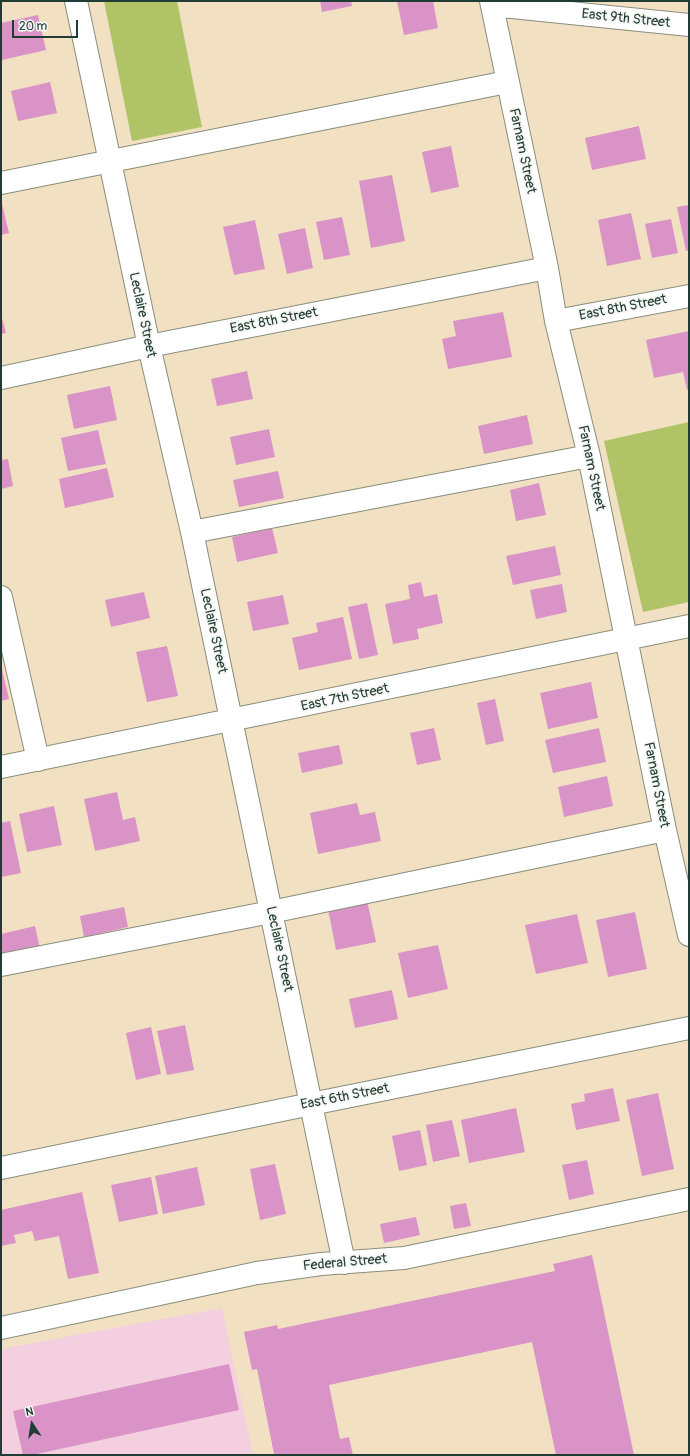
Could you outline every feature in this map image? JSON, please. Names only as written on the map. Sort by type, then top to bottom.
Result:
[{"type":"street","name":"Leclaire Street","points":[[76,1],[148,346],[192,532],[344,1263]]},
{"type":"street","name":"East 9th Street","points":[[492,3],[689,25]]},
{"type":"street","name":"Farnam Street","points":[[492,3],[507,82],[547,268],[556,321],[589,456],[665,830],[689,935]]},
{"type":"street","points":[[1,183],[507,82]]},
{"type":"street","name":"East 8th Street","points":[[1,378],[148,346],[547,268]]},
{"type":"street","name":"East 8th Street","points":[[556,321],[689,296]]},
{"type":"street","points":[[192,532],[589,456]]},
{"type":"street","points":[[1,597],[38,760]]},
{"type":"street","name":"East 7th Street","points":[[1,768],[689,626]]},
{"type":"street","points":[[1,965],[271,912],[665,830]]},
{"type":"street","name":"East 6th Street","points":[[1,1168],[689,1028]]},
{"type":"street","name":"Federal Street","points":[[1,1328],[257,1273],[322,1264],[404,1258],[689,1199]]},
{"type":"shaded area","points":[[222,1308],[253,1455],[1,1455],[1,1349]]},
{"type":"green space","points":[[104,1],[177,1],[202,127],[132,141]]},
{"type":"green space","points":[[689,422],[689,602],[643,612],[604,441]]},
{"type":"building","points":[[320,1],[351,1],[352,6],[322,12]]},
{"type":"building","points":[[397,1],[433,1],[438,28],[404,35]]},
{"type":"building","points":[[38,15],[46,50],[2,60],[1,23]]},
{"type":"building","points":[[50,82],[57,113],[18,121],[11,91]]},
{"type":"building","points":[[639,126],[646,159],[592,170],[585,138]]},
{"type":"building","points":[[451,146],[459,187],[431,193],[422,152]]},
{"type":"building","points":[[392,175],[405,241],[371,248],[359,181]]},
{"type":"building","points":[[1,200],[9,233],[1,235]]},
{"type":"building","points":[[689,205],[689,250],[686,251],[677,207]]},
{"type":"building","points":[[631,213],[641,259],[607,266],[598,220]]},
{"type":"building","points":[[342,217],[350,255],[324,260],[316,222]]},
{"type":"building","points":[[671,219],[678,253],[652,258],[645,224]]},
{"type":"building","points":[[255,220],[265,269],[234,275],[223,227]]},
{"type":"building","points":[[305,228],[313,268],[287,274],[278,234]]},
{"type":"building","points":[[503,312],[512,357],[448,369],[442,339],[456,336],[453,321]]},
{"type":"building","points":[[1,314],[6,333],[1,334]]},
{"type":"building","points":[[689,331],[689,389],[687,390],[683,372],[654,378],[646,340]]},
{"type":"building","points":[[247,371],[253,399],[217,406],[211,379]]},
{"type":"building","points":[[110,386],[117,420],[74,429],[67,395]]},
{"type":"building","points":[[527,415],[533,444],[484,454],[478,426]]},
{"type":"building","points":[[269,429],[275,457],[236,465],[230,437]]},
{"type":"building","points":[[98,430],[106,464],[68,471],[61,438]]},
{"type":"building","points":[[8,459],[13,486],[1,489],[1,460]]},
{"type":"building","points":[[107,468],[114,497],[65,508],[59,479]]},
{"type":"building","points":[[278,471],[284,498],[239,507],[233,480]]},
{"type":"building","points":[[539,483],[546,515],[516,521],[510,490]]},
{"type":"building","points":[[272,528],[278,553],[237,562],[232,537]]},
{"type":"building","points":[[555,546],[561,575],[513,585],[506,556]]},
{"type":"building","points":[[421,582],[424,597],[437,594],[443,623],[417,629],[419,639],[393,644],[385,604],[410,599],[408,585]]},
{"type":"building","points":[[562,584],[567,612],[536,619],[530,590]]},
{"type":"building","points":[[144,592],[150,618],[111,627],[105,600]]},
{"type":"building","points":[[283,595],[289,624],[253,631],[247,602]]},
{"type":"building","points":[[367,603],[378,655],[359,659],[348,607]]},
{"type":"building","points":[[343,617],[352,659],[299,670],[292,638],[318,632],[316,623]]},
{"type":"building","points":[[167,646],[178,696],[147,702],[136,652]]},
{"type":"building","points":[[1,665],[9,699],[1,701]]},
{"type":"building","points":[[591,682],[598,718],[548,729],[540,693]]},
{"type":"building","points":[[495,699],[504,741],[486,745],[477,703]]},
{"type":"building","points":[[434,728],[441,760],[417,765],[410,733]]},
{"type":"building","points":[[599,728],[606,762],[553,773],[545,740]]},
{"type":"building","points":[[339,745],[343,764],[302,773],[298,753]]},
{"type":"building","points":[[607,776],[613,806],[564,817],[558,787]]},
{"type":"building","points":[[117,792],[123,820],[135,817],[140,841],[95,851],[84,799]]},
{"type":"building","points":[[357,803],[360,815],[375,812],[381,841],[318,854],[310,813]]},
{"type":"building","points":[[54,806],[62,845],[27,852],[19,814]]},
{"type":"building","points":[[10,821],[21,873],[1,877],[1,823]]},
{"type":"building","points":[[367,900],[376,942],[336,950],[328,909]]},
{"type":"building","points":[[124,907],[128,927],[84,937],[80,916]]},
{"type":"building","points":[[635,912],[647,969],[608,977],[596,920]]},
{"type":"building","points":[[577,914],[588,963],[536,974],[525,925]]},
{"type":"building","points":[[35,926],[40,949],[1,957],[1,934]]},
{"type":"building","points":[[438,945],[448,989],[408,998],[398,953]]},
{"type":"building","points":[[392,990],[398,1019],[355,1028],[349,999]]},
{"type":"building","points":[[185,1025],[194,1070],[167,1075],[157,1031]]},
{"type":"building","points":[[151,1027],[161,1074],[136,1080],[126,1033]]},
{"type":"building","points":[[613,1088],[620,1121],[576,1130],[571,1104],[585,1101],[584,1094]]},
{"type":"building","points":[[658,1093],[674,1169],[642,1176],[626,1100]]},
{"type":"building","points":[[516,1108],[525,1152],[469,1163],[461,1120]]},
{"type":"building","points":[[452,1120],[460,1156],[433,1162],[426,1125]]},
{"type":"building","points":[[420,1130],[427,1165],[399,1171],[392,1136]]},
{"type":"building","points":[[587,1160],[594,1194],[569,1200],[562,1165]]},
{"type":"building","points":[[275,1164],[286,1214],[260,1220],[250,1169]]},
{"type":"building","points":[[197,1167],[205,1205],[163,1214],[155,1176]]},
{"type":"building","points":[[151,1177],[158,1214],[119,1222],[111,1185]]},
{"type":"building","points":[[82,1192],[99,1273],[68,1279],[59,1236],[35,1241],[32,1231],[14,1235],[16,1243],[1,1246],[1,1210]]},
{"type":"building","points":[[466,1203],[471,1226],[454,1229],[450,1206]]},
{"type":"building","points":[[416,1217],[420,1235],[384,1243],[380,1224]]},
{"type":"building","points":[[592,1255],[634,1455],[556,1455],[532,1342],[329,1385],[340,1439],[349,1437],[353,1455],[271,1455],[274,1454],[257,1369],[252,1370],[244,1332],[277,1325],[278,1329],[555,1271],[553,1264]]},
{"type":"building","points":[[229,1364],[239,1410],[32,1455],[23,1455],[13,1411]]}]
